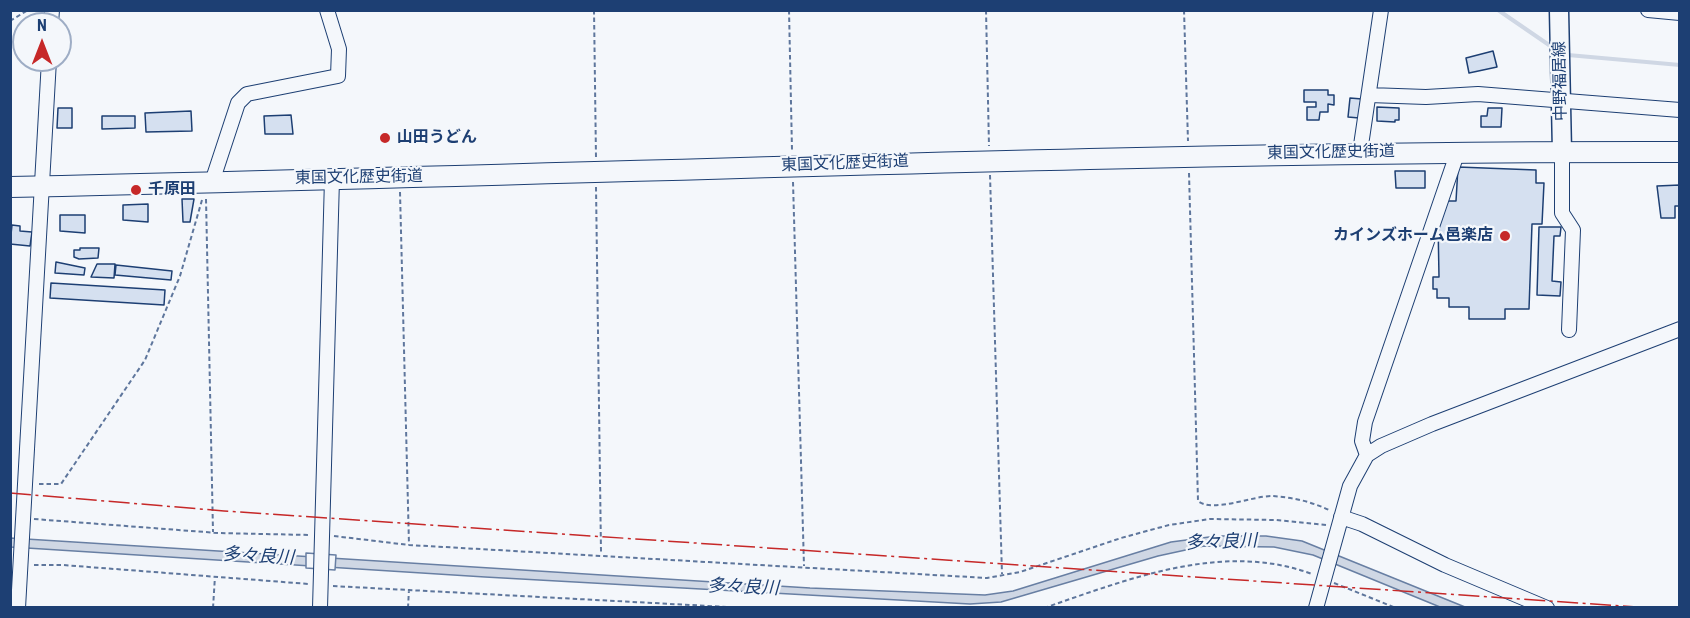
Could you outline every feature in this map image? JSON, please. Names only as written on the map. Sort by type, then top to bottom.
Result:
[{"type":"highway","name":"東国文化歴史街道","points":[[10,187],[990,159],[1360,152],[1680,152]]},
{"type":"main road","name":"中野福居線","points":[[1559,10],[1562,152]]},
{"type":"street","points":[[207,182],[238,103],[247,94],[338,76],[339,49],[327,10]]},
{"type":"street","points":[[1360,152],[1381,10]]},
{"type":"street","points":[[1648,10],[1680,13]]},
{"type":"street","points":[[18,608],[48,72]]},
{"type":"street","points":[[1369,95],[1426,98],[1478,94],[1680,110]]},
{"type":"street","points":[[1367,455],[1362,441],[1365,422],[1458,152]]},
{"type":"street","points":[[1562,152],[1562,213],[1573,230],[1569,330]]},
{"type":"street","points":[[320,608],[332,179]]},
{"type":"street","points":[[1316,608],[1350,486],[1367,455],[1381,446],[1432,424],[1680,329]]},
{"type":"street","points":[[1338,527],[1362,524],[1445,565],[1547,608]]},
{"type":"path","points":[[10,21],[28,10]]},
{"type":"path","points":[[594,10],[601,552]]},
{"type":"path","points":[[789,10],[804,566]]},
{"type":"path","points":[[986,10],[1002,574]]},
{"type":"path","points":[[1184,10],[1198,501],[1204,506],[1215,506],[1255,497],[1273,496],[1313,503],[1338,527]]},
{"type":"path","points":[[399,177],[409,545]]},
{"type":"path","points":[[24,484],[61,484],[145,360],[180,276],[207,182]]},
{"type":"path","points":[[207,182],[213,532]]},
{"type":"path","points":[[22,520],[321,536],[409,545],[987,578],[1020,572],[1160,527],[1210,519],[1317,522],[1338,527]]},
{"type":"path","points":[[1044,608],[1160,571],[1220,561],[1264,561],[1292,567],[1324,576],[1396,608]]},
{"type":"path","points":[[20,562],[409,589],[747,608]]},
{"type":"path","points":[[213,608],[215,576]]},
{"type":"path","points":[[408,608],[409,589]]},
{"type":"water","name":"多々良川","points":[[1217,536],[1266,536],[1302,541],[1465,607],[1440,607],[1313,555],[1274,547],[1204,546],[1158,556],[1001,602],[970,604],[485,577],[11,547],[10,538],[810,588],[985,595],[1013,591],[1171,542]]},
{"type":"pier","points":[[306,553],[336,555],[335,570],[306,568]]},
{"type":"building","points":[[1493,51],[1497,67],[1469,73],[1466,58]]},
{"type":"building","points":[[1304,90],[1328,90],[1328,95],[1334,95],[1334,105],[1328,104],[1328,112],[1320,112],[1319,120],[1307,120],[1307,107],[1316,107],[1316,102],[1304,102]]},
{"type":"building","points":[[1350,98],[1362,99],[1359,118],[1348,117]]},
{"type":"building","points":[[1377,107],[1399,108],[1399,120],[1395,122],[1377,121]]},
{"type":"building","points":[[58,108],[72,108],[72,128],[57,128]]},
{"type":"building","points":[[1488,108],[1502,108],[1501,127],[1481,127],[1481,116],[1487,116]]},
{"type":"building","points":[[191,111],[192,131],[146,132],[145,113]]},
{"type":"building","points":[[291,115],[293,134],[265,134],[264,116]]},
{"type":"building","points":[[102,116],[135,116],[135,128],[102,129]]},
{"type":"building","points":[[1458,167],[1536,170],[1536,183],[1544,183],[1542,224],[1532,224],[1529,309],[1505,309],[1505,319],[1469,319],[1469,307],[1449,307],[1449,298],[1437,298],[1437,289],[1433,289],[1433,277],[1439,277],[1438,222],[1446,201],[1456,201]]},
{"type":"building","points":[[1395,171],[1425,171],[1425,188],[1396,188]]},
{"type":"building","points":[[1680,185],[1680,206],[1675,206],[1675,218],[1661,218],[1657,186]]},
{"type":"building","points":[[182,199],[194,199],[190,222],[183,222]]},
{"type":"building","points":[[148,204],[148,222],[123,220],[123,205]]},
{"type":"building","points":[[60,215],[85,215],[85,233],[60,231]]},
{"type":"building","points":[[12,225],[20,226],[20,231],[32,232],[30,246],[10,244]]},
{"type":"building","points":[[1539,227],[1561,227],[1560,236],[1554,236],[1552,281],[1561,282],[1560,296],[1537,295]]},
{"type":"building","points":[[80,248],[99,248],[98,258],[74,257],[74,250],[80,250]]},
{"type":"building","points":[[56,262],[85,268],[84,275],[55,273]]},
{"type":"building","points":[[97,264],[115,264],[114,278],[91,277]]},
{"type":"building","points":[[116,265],[172,271],[171,280],[115,275]]},
{"type":"building","points":[[51,283],[165,290],[164,305],[50,298]]},
{"type":"waterway","points":[[1498,10],[1549,45]]},
{"type":"waterway","points":[[1568,55],[1680,65]]},
{"type":"power","points":[[10,493],[224,511],[1652,608]]},
{"type":"place","name":"山田うどん","points":[[385,138]]},
{"type":"place","name":"千原田","points":[[136,190]]},
{"type":"place","name":"カインズホーム邑楽店","points":[[1505,236]]}]
